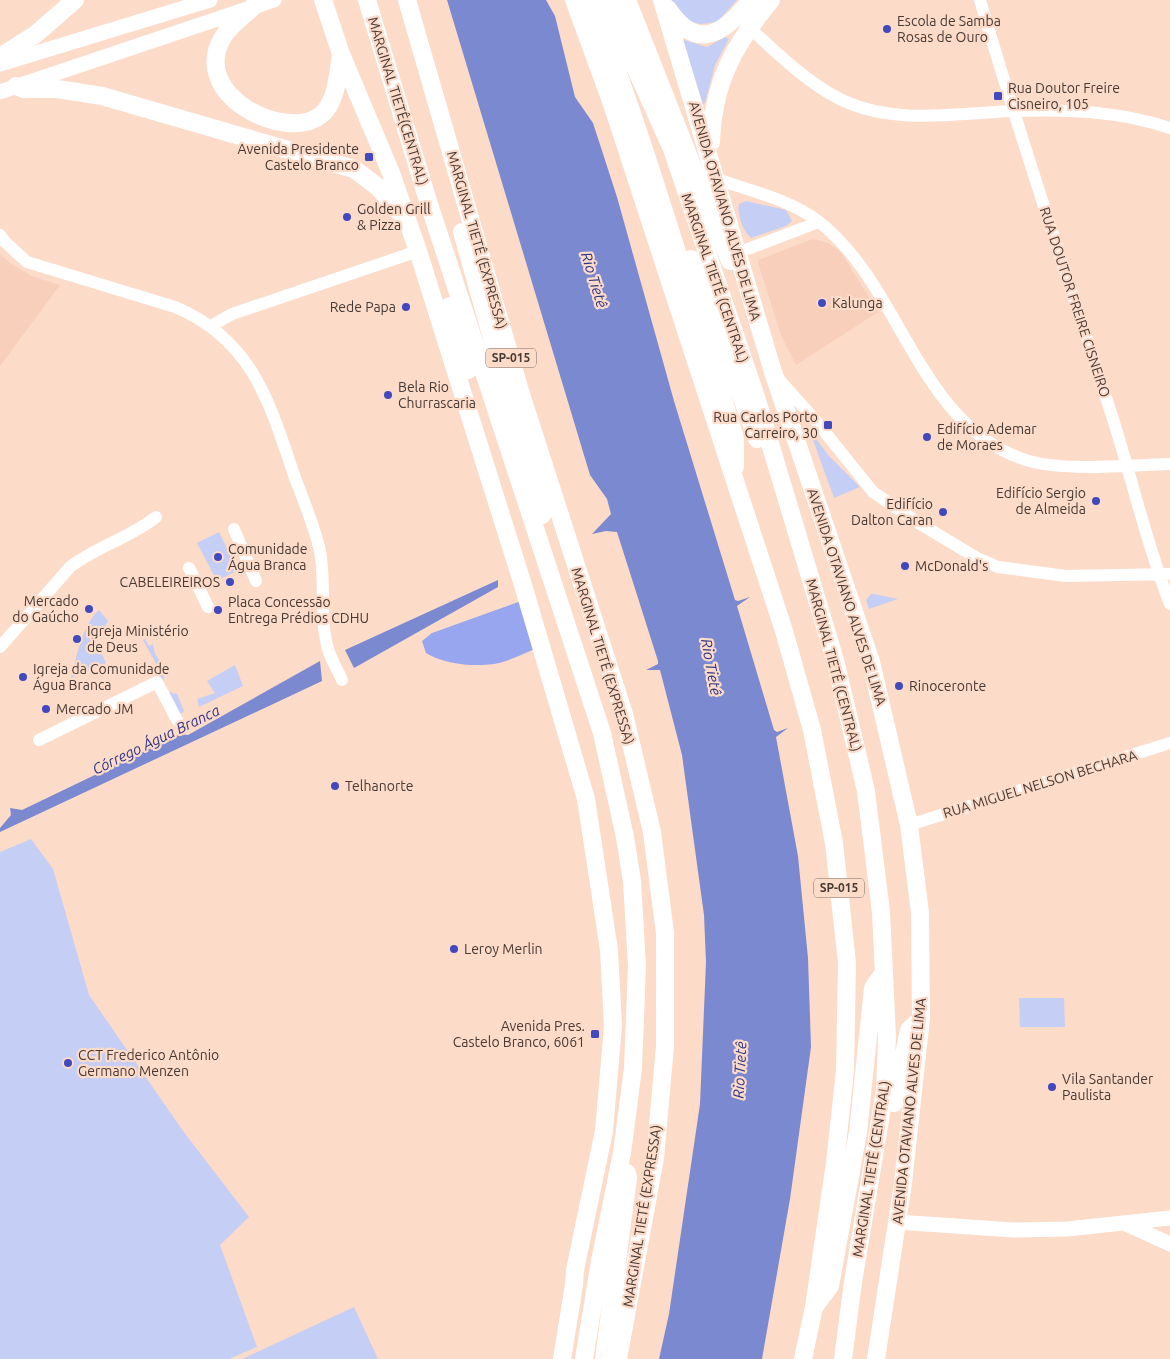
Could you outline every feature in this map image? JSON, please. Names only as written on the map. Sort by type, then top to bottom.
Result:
[{"type":"highway","points":[[0,57],[36,34],[75,0]]},
{"type":"highway","points":[[323,0],[341,54],[391,173],[418,251],[488,470],[586,799],[609,950],[613,1026],[604,1131],[574,1270],[562,1359]]},
{"type":"highway","name":"MARGINAL TIETÊ(CENTRAL)","points":[[367,0],[428,201]]},
{"type":"highway","name":"MARGINAL TIETÊ (EXPRESSA)","points":[[407,0],[520,390],[624,714],[652,832],[665,933],[665,1046],[654,1158],[618,1359]]},
{"type":"highway","name":"SP-015","points":[[574,0],[612,104],[784,631],[812,730],[834,843],[847,963],[845,1071],[835,1164],[814,1307],[803,1359]]},
{"type":"highway","name":"MARGINAL TIETÊ (CENTRAL)","points":[[591,0],[623,84],[659,191],[735,437],[736,480]]},
{"type":"highway","name":"MARGINAL TIETÊ (CENTRAL)","points":[[609,0],[631,58],[672,150],[757,400],[838,669],[860,764],[876,863],[887,1036],[885,1090],[853,1282],[843,1359]]},
{"type":"highway","points":[[627,0],[728,257],[744,276]]},
{"type":"highway","points":[[662,0],[684,29],[703,35],[711,34],[729,25],[751,0]]},
{"type":"highway","name":"AVENIDA OTAVIANO ALVES DE LIMA","points":[[662,0],[717,179],[773,372],[868,653],[885,716],[909,825],[920,913],[921,1018],[897,1222],[876,1359]]},
{"type":"highway","points":[[710,158],[715,97],[729,61],[749,27],[772,0]]},
{"type":"highway","points":[[252,8],[230,27],[218,48],[216,65],[220,82],[228,96],[238,105],[256,114],[279,121],[311,121],[322,114],[335,90],[341,54]]},
{"type":"highway","points":[[8,89],[72,91],[102,96],[354,169],[387,196],[410,227]]},
{"type":"highway","points":[[447,138],[448,179],[555,560],[558,598]]},
{"type":"highway","points":[[659,191],[672,208],[778,495],[788,504]]},
{"type":"highway","points":[[428,201],[427,224],[484,427],[488,470]]},
{"type":"highway","points":[[428,201],[604,742],[618,796],[632,881],[637,966],[633,1068],[622,1153],[600,1261],[584,1359]]},
{"type":"highway","points":[[814,1307],[830,1286],[858,1132],[873,988],[884,972]]},
{"type":"highway","points":[[853,1282],[860,1274],[877,1206],[902,1054],[908,1030],[921,1018]]},
{"type":"highway","points":[[604,1359],[628,1178],[622,1153]]},
{"type":"highway","points":[[554,1359],[567,1290],[574,1270]]},
{"type":"main road","points":[[0,64],[210,0]]},
{"type":"main road","points":[[8,89],[274,0]]},
{"type":"main road","points":[[897,1222],[1013,1230],[1067,1229],[1170,1218]]},
{"type":"main road","points":[[1125,1224],[1170,1244]]},
{"type":"street","name":"RUA DOUTOR FREIRE CISNEIRO","points":[[980,0],[1013,111],[1164,574],[1170,604]]},
{"type":"street","points":[[749,27],[788,63],[845,102],[876,111],[902,114],[1067,110],[1110,113],[1142,119],[1170,128]]},
{"type":"street","points":[[717,179],[798,207],[819,222],[855,256],[938,390],[957,416],[973,432],[996,448],[1021,459],[1048,465],[1170,464]]},
{"type":"street","points":[[737,253],[819,222]]},
{"type":"street","points":[[0,234],[5,242],[27,262],[175,307],[195,315],[211,326],[246,361],[261,385],[276,420],[320,552],[328,648],[342,680]]},
{"type":"street","points":[[211,326],[232,314],[418,251]]},
{"type":"street","points":[[773,372],[816,421],[873,492],[917,522],[977,558],[998,567],[1066,576],[1164,574]]},
{"type":"street","points":[[0,647],[70,567],[79,560],[136,533],[156,517]]},
{"type":"street","points":[[234,529],[256,582]]},
{"type":"street","points":[[189,568],[208,607]]},
{"type":"street","points":[[39,740],[157,682],[176,720]]},
{"type":"street","name":"RUA MIGUEL NELSON BECHARA","points":[[909,825],[1170,743]]},
{"type":"shaded area","points":[[671,0],[737,0],[717,22],[700,24],[688,21]]},
{"type":"shaded area","points":[[725,37],[729,39],[715,65],[705,103],[703,104],[683,42],[684,40],[707,47]]},
{"type":"shaded area","points":[[746,201],[786,210],[792,221],[786,226],[751,238],[743,227],[739,213],[739,204]]},
{"type":"shaded area","name":"Kalunga","points":[[813,239],[828,243],[841,252],[878,312],[796,365],[781,335],[758,260]]},
{"type":"shaded area","points":[[0,254],[11,264],[32,276],[60,285],[0,366]]},
{"type":"shaded area","points":[[809,429],[828,455],[860,487],[834,498]]},
{"type":"shaded area","name":"Comunidade Água Branca","points":[[219,532],[238,570],[217,581],[197,543]]},
{"type":"shaded area","points":[[871,594],[898,599],[869,609],[866,600]]},
{"type":"shaded area","points":[[521,601],[535,649],[504,662],[486,665],[450,662],[426,653],[422,641],[432,633]]},
{"type":"shaded area","points":[[99,610],[108,621],[96,641],[106,663],[71,678],[84,632],[93,616]]},
{"type":"shaded area","points":[[145,639],[149,646],[153,644],[155,654],[165,669],[163,682],[168,692],[177,694],[184,711],[179,715],[157,681],[160,671],[143,640]]},
{"type":"shaded area","points":[[235,665],[243,686],[199,707],[197,699],[215,693],[207,681]]},
{"type":"shaded area","points":[[31,839],[53,869],[89,995],[183,1131],[249,1217],[220,1245],[257,1347],[229,1359],[0,1359],[0,852]]},
{"type":"shaded area","points":[[1019,998],[1064,998],[1065,1027],[1020,1027]]},
{"type":"shaded area","points":[[354,1307],[378,1359],[242,1359]]},
{"type":"water","name":"Rio Tietê","points":[[447,0],[546,0],[555,16],[575,97],[593,123],[617,197],[674,401],[735,600],[738,601],[750,597],[737,606],[774,730],[777,732],[788,728],[776,737],[798,856],[808,958],[811,1047],[790,1199],[762,1359],[659,1359],[669,1314],[700,1104],[706,962],[704,915],[682,755],[660,670],[646,670],[658,664],[658,661],[617,532],[606,531],[592,534],[611,514],[607,499],[590,475]]},
{"type":"water","points":[[498,580],[498,587],[354,668],[345,650]]},
{"type":"water","points":[[320,661],[322,681],[0,832],[0,828],[11,815],[10,808],[22,810],[180,734],[188,735]]},
{"type":"place","name":"Escola de Samba Rosas de Ouro","points":[[887,29]]},
{"type":"place","name":"Rua Doutor Freire Cisneiro, 105","points":[[998,96]]},
{"type":"place","name":"Avenida Presidente Castelo Branco","points":[[369,157]]},
{"type":"place","name":"Golden Grill & Pizza","points":[[347,217]]},
{"type":"place","name":"Kalunga","points":[[822,303]]},
{"type":"place","name":"Rede Papa","points":[[406,307]]},
{"type":"place","name":"Bela Rio Churrascaria","points":[[388,395]]},
{"type":"place","name":"Rua Carlos Porto Carreiro, 30","points":[[828,425]]},
{"type":"place","name":"Edifício Ademar de Moraes","points":[[927,437]]},
{"type":"place","name":"Edifício Sergio de Almeida","points":[[1096,501]]},
{"type":"place","name":"Edifício Dalton Caran","points":[[943,512]]},
{"type":"place","name":"Comunidade Água Branca","points":[[218,557]]},
{"type":"place","name":"McDonald's","points":[[905,566]]},
{"type":"place","name":"CABELEIREIROS","points":[[230,582]]},
{"type":"place","name":"Mercado do Gaúcho","points":[[89,609]]},
{"type":"place","name":"Placa Concessão Entrega Prédios CDHU","points":[[218,610]]},
{"type":"place","name":"Igreja Ministério de Deus","points":[[77,639]]},
{"type":"place","name":"Igreja da Comunidade Água Branca","points":[[23,677]]},
{"type":"place","name":"Rinoceronte","points":[[899,686]]},
{"type":"place","name":"Mercado JM","points":[[46,709]]},
{"type":"place","name":"Telhanorte","points":[[335,786]]},
{"type":"place","name":"Leroy Merlin","points":[[454,949]]},
{"type":"place","name":"Avenida Pres. Castelo Branco, 6061","points":[[595,1034]]},
{"type":"place","name":"CCT Frederico Antônio Germano Menzen","points":[[68,1063]]},
{"type":"place","name":"Vila Santander Paulista","points":[[1052,1087]]},
{"type":"water label","name":"Córrego Água Branca","points":[[156,740]]}]
